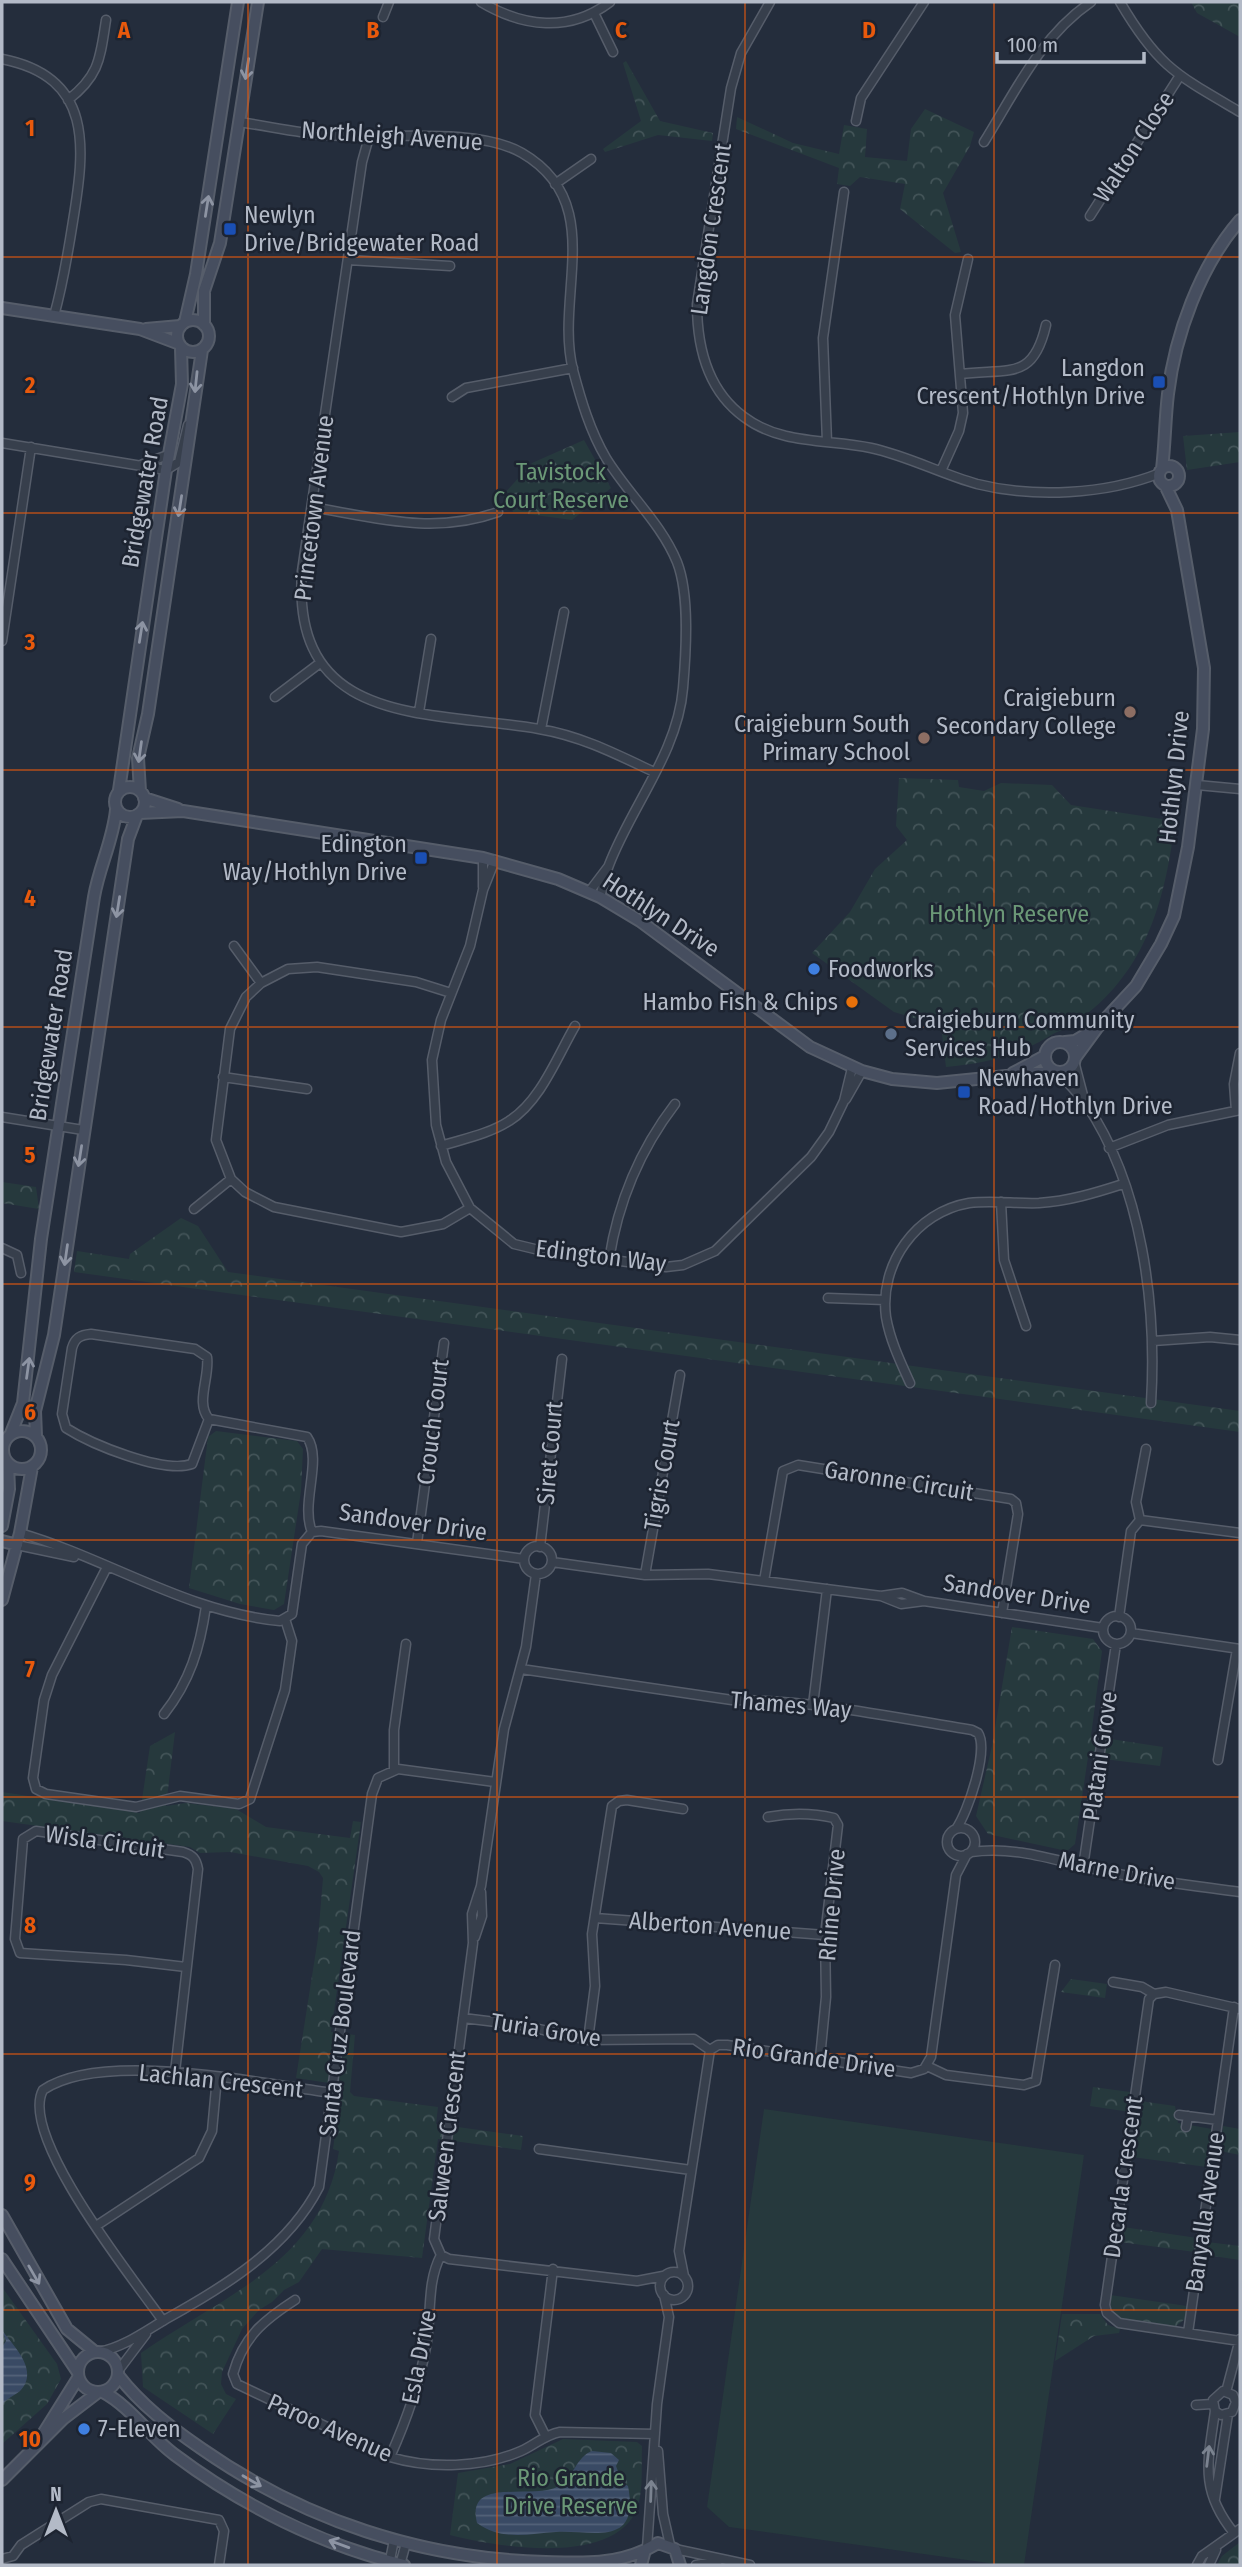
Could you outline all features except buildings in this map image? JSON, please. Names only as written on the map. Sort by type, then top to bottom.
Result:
[{"type":"street","points":[[179,345],[177,333],[183,324],[196,274],[238,2]]},
{"type":"street","points":[[2,308],[140,329],[193,353],[202,350],[209,338],[204,325],[204,290],[220,243],[258,2]]},
{"type":"street","points":[[383,17],[389,2]]},
{"type":"street","points":[[481,2],[503,15],[528,22],[555,24],[594,13],[610,2]]},
{"type":"street","name":"Langdon Crescent","points":[[770,2],[741,53],[731,88],[697,304],[697,330],[703,364],[723,397],[743,417],[766,430],[791,438],[880,450],[975,484],[1016,492],[1085,490],[1164,475]]},
{"type":"street","points":[[856,121],[861,98],[924,2]]},
{"type":"street","points":[[984,142],[1040,50],[1060,27],[1091,2]]},
{"type":"street","points":[[1120,2],[1147,46],[1179,77],[1240,112]]},
{"type":"street","points":[[594,13],[613,52]]},
{"type":"street","points":[[68,100],[89,82],[97,68],[106,20]]},
{"type":"street","points":[[2,59],[43,75],[68,100],[79,125],[82,157],[58,316]]},
{"type":"street","name":"Walton Close","points":[[1090,216],[1179,77]]},
{"type":"street","name":"Northleigh Avenue","points":[[239,122],[324,135],[490,141],[522,153],[541,167],[555,184],[569,211],[574,235],[568,331],[573,368],[587,417],[606,457],[663,535],[678,565],[684,594],[683,691],[676,721],[594,894]]},
{"type":"street","name":"Princetown Avenue","points":[[355,136],[362,162]]},
{"type":"street","name":"Princetown Avenue","points":[[369,137],[362,162],[312,507],[300,601],[305,632],[320,663],[362,698],[392,709],[541,729],[580,738],[654,772]]},
{"type":"street","points":[[555,184],[591,159]]},
{"type":"street","points":[[827,442],[823,338],[844,192]]},
{"type":"street","points":[[1164,475],[1168,392],[1177,341],[1205,275],[1240,220]]},
{"type":"street","points":[[941,471],[963,413],[955,315],[968,259]]},
{"type":"street","points":[[348,260],[450,266]]},
{"type":"street","points":[[140,329],[195,320],[204,325]]},
{"type":"street","points":[[960,374],[1014,369],[1028,363],[1040,349],[1046,324]]},
{"type":"street","name":"Bridgewater Road","points":[[119,790],[168,455],[183,384],[179,345]]},
{"type":"street","name":"Bridgewater Road","points":[[142,794],[139,750],[147,721],[202,350]]},
{"type":"street","points":[[452,397],[466,388],[573,368]]},
{"type":"street","points":[[2,443],[166,470],[179,462],[185,430],[192,419]]},
{"type":"street","points":[[2,641],[31,447]]},
{"type":"street","points":[[140,464],[168,455]]},
{"type":"street","name":"Hothlyn Drive","points":[[1164,475],[1177,482],[1176,506]]},
{"type":"street","name":"Hothlyn Drive","points":[[1075,1060],[1097,1028],[1136,986],[1174,916],[1197,785],[1203,729],[1203,668],[1176,506],[1164,475]]},
{"type":"street","points":[[312,507],[445,525],[469,522],[498,512]]},
{"type":"street","points":[[2,573],[12,575]]},
{"type":"street","points":[[541,729],[564,612]]},
{"type":"street","points":[[419,712],[432,639]]},
{"type":"street","points":[[275,697],[320,663]]},
{"type":"street","points":[[1197,785],[1240,789]]},
{"type":"street","points":[[127,786],[142,794],[138,814],[128,817],[116,810],[114,800],[119,790],[127,786]]},
{"type":"street","name":"Hothlyn Drive","points":[[142,794],[183,811]]},
{"type":"street","name":"Bridgewater Road","points":[[7,1436],[23,1404],[41,1239],[96,881],[111,843],[116,810]]},
{"type":"street","name":"Hothlyn Drive","points":[[138,814],[183,811],[489,859],[594,894],[662,936],[810,1047],[857,1070],[892,1079],[937,1083],[1056,1071]]},
{"type":"street","name":"Bridgewater Road","points":[[36,1436],[35,1411],[54,1335],[128,839],[138,814]]},
{"type":"street","name":"Edington Way","points":[[489,859],[470,946],[451,993],[432,1060],[432,1101],[441,1146],[470,1208],[514,1244],[666,1267],[683,1265],[715,1251],[811,1157],[829,1132],[857,1070]]},
{"type":"street","points":[[234,946],[261,983]]},
{"type":"street","points":[[451,993],[416,982],[317,967],[288,970],[261,983],[246,997],[235,1016],[223,1077],[216,1140],[222,1163],[231,1179],[244,1192],[274,1208],[386,1230],[429,1228],[470,1208]]},
{"type":"street","points":[[441,1146],[506,1123],[520,1113],[540,1087],[575,1026]]},
{"type":"street","name":"Hothlyn Drive","points":[[1065,1042],[1075,1041],[1097,1028]]},
{"type":"street","points":[[1085,1103],[1074,1050],[1065,1042],[1053,1043],[1045,1056],[1047,1065],[1056,1071],[1085,1103],[1109,1148],[1123,1184],[1143,1253],[1153,1341],[1151,1403]]},
{"type":"street","points":[[1109,1148],[1168,1125],[1238,1111],[1234,1084],[1240,1053]]},
{"type":"street","name":"Hothlyn Drive","points":[[1009,1075],[1045,1056]]},
{"type":"street","points":[[1056,1071],[1067,1070],[1075,1060]]},
{"type":"street","points":[[223,1077],[307,1089]]},
{"type":"street","points":[[609,1260],[618,1214],[632,1176],[660,1124],[675,1104]]},
{"type":"street","points":[[2,1117],[83,1130]]},
{"type":"street","points":[[194,1209],[231,1179]]},
{"type":"street","points":[[910,1382],[891,1336],[885,1300],[898,1254],[924,1223],[958,1206],[1001,1202],[1054,1202],[1123,1184]]},
{"type":"street","points":[[1001,1202],[1004,1260],[1026,1326]]},
{"type":"street","points":[[2,1248],[13,1246],[21,1265],[21,1273]]},
{"type":"street","points":[[828,1298],[885,1300]]},
{"type":"street","points":[[209,1419],[200,1437],[197,1459],[186,1466],[140,1459],[72,1432],[65,1426],[62,1413],[74,1340],[91,1334],[202,1351],[208,1365],[203,1412],[209,1419],[307,1437],[312,1467],[307,1517],[312,1532]]},
{"type":"street","points":[[1153,1341],[1210,1338],[1240,1340]]},
{"type":"street","name":"Crouch Court","points":[[417,1543],[444,1343]]},
{"type":"street","name":"Siret Court","points":[[540,1547],[562,1359]]},
{"type":"street","name":"Tigris Court","points":[[645,1575],[680,1375]]},
{"type":"street","points":[[2,1600],[20,1533],[32,1467],[41,1452],[36,1436],[24,1430],[7,1436],[4,1458],[9,1489],[2,1527],[20,1533],[57,1545],[81,1558]]},
{"type":"street","points":[[1140,1520],[1136,1502],[1146,1449]]},
{"type":"street","points":[[4,1458],[21,1469],[32,1467]]},
{"type":"street","name":"Garonne Circuit","points":[[764,1581],[783,1471],[798,1465],[1011,1499],[1016,1503],[1018,1514],[1002,1613]]},
{"type":"street","points":[[1140,1520],[1240,1533]]},
{"type":"street","points":[[1119,1617],[1131,1531],[1140,1520]]},
{"type":"street","name":"Sandover Drive","points":[[285,1619],[293,1607],[302,1544],[312,1532],[417,1543],[524,1559]]},
{"type":"street","points":[[2,1541],[81,1558],[107,1567],[206,1606],[273,1620],[285,1619],[292,1641],[285,1690],[279,1716],[260,1761],[252,1795],[245,1802],[180,1796],[136,1807],[46,1794],[36,1789],[33,1778],[44,1700],[52,1675],[107,1567]]},
{"type":"street","points":[[540,1547],[548,1551],[552,1562],[547,1571],[536,1574],[528,1570],[524,1559],[529,1550],[540,1547]]},
{"type":"street","name":"Sandover Drive","points":[[552,1562],[645,1575],[687,1573],[827,1590],[881,1595],[902,1593],[924,1601],[1103,1629]]},
{"type":"street","name":"Salween Crescent","points":[[536,1574],[521,1669],[503,1728],[481,1885],[472,1914],[473,1943],[438,2197],[435,2248],[449,2259],[553,2269],[637,2281],[663,2295]]},
{"type":"street","points":[[813,1705],[827,1590]]},
{"type":"street","points":[[164,1714],[190,1675],[202,1636],[206,1606]]},
{"type":"street","points":[[1119,1617],[1128,1621],[1131,1633],[1126,1641],[1115,1644],[1107,1640],[1103,1629],[1108,1620],[1119,1617]]},
{"type":"street","points":[[1131,1633],[1238,1649],[1218,1760]]},
{"type":"street","points":[[405,1644],[394,1730],[394,1769],[495,1782]]},
{"type":"street","name":"Platani Grove","points":[[1083,1867],[1115,1644]]},
{"type":"street","name":"Thames Way","points":[[521,1669],[732,1700],[758,1699],[813,1705],[978,1733],[983,1745],[967,1812],[956,1829]]},
{"type":"street","name":"Santa Cruz Boulevard","points":[[97,2352],[112,2349],[150,2330],[234,2278],[297,2222],[319,2187],[373,1788],[381,1775],[394,1769]]},
{"type":"street","points":[[588,2040],[594,1986],[592,1952],[595,1918],[612,1806],[627,1800],[683,1810]]},
{"type":"street","name":"Thames Way","points":[[967,1812],[972,1834]]},
{"type":"street","name":"Rhine Drive","points":[[768,1817],[826,1816],[834,1818],[838,1825],[825,1935],[826,1997],[820,2059]]},
{"type":"street","points":[[956,1829],[972,1834],[975,1844],[969,1853],[958,1856],[950,1851],[948,1837],[956,1829]]},
{"type":"street","name":"Wisla Circuit","points":[[175,2071],[198,1869],[191,1854],[36,1831],[23,1839],[15,1939],[20,1953],[186,1967]]},
{"type":"street","name":"Marne Drive","points":[[972,1834],[993,1849]]},
{"type":"street","name":"Marne Drive","points":[[969,1853],[993,1849],[1030,1854],[1083,1867],[1240,1892]]},
{"type":"street","name":"Rio Grande Drive","points":[[950,1851],[956,1875]]},
{"type":"street","name":"Rio Grande Drive","points":[[684,2276],[679,2251],[710,2050],[718,2045],[727,2045],[915,2073],[927,2066],[956,1875],[969,1853]]},
{"type":"street","name":"Alberton Avenue","points":[[595,1918],[825,1935]]},
{"type":"street","points":[[927,2066],[946,2076],[1024,2085],[1036,2081],[1055,1965]]},
{"type":"street","points":[[1113,1982],[1142,1987],[1154,1994],[1166,1992],[1237,2008]]},
{"type":"street","name":"Decarla Crescent","points":[[1154,1994],[1149,1999],[1145,2018],[1105,2305],[1107,2314],[1119,2323],[1240,2340]]},
{"type":"street","name":"Banyalla Avenue","points":[[1188,2333],[1237,2008]]},
{"type":"street","name":"Turia Grove","points":[[463,2018],[521,2025],[588,2040],[690,2039],[710,2050]]},
{"type":"street","name":"Lachlan Crescent","points":[[163,2321],[55,2163],[39,2103],[41,2093],[51,2085],[96,2074],[175,2071],[333,2093]]},
{"type":"street","points":[[96,2226],[199,2158],[212,2131],[217,2077]]},
{"type":"street","points":[[1186,2127],[1184,2116],[1218,2120]]},
{"type":"street","points":[[539,2149],[691,2170]]},
{"type":"street","points":[[2,2215],[67,2329],[97,2352],[112,2358],[118,2373],[141,2402],[195,2444],[249,2480],[298,2505],[400,2542],[476,2557],[543,2562],[612,2562],[658,2543],[721,2561],[750,2565]]},
{"type":"street","name":"Rio Grande Drive","points":[[665,2275],[679,2251]]},
{"type":"street","name":"Esla Drive","points":[[390,2457],[419,2382],[429,2324],[432,2275],[441,2255]]},
{"type":"street","points":[[2,2259],[78,2374],[85,2389],[121,2404],[182,2461],[266,2513],[364,2553],[397,2564],[400,2542]]},
{"type":"street","points":[[545,2435],[535,2415],[553,2269]]},
{"type":"street","points":[[641,2565],[646,2549],[655,2434],[669,2317],[660,2287],[665,2275],[676,2272],[684,2276],[688,2288],[669,2317]]},
{"type":"street","name":"Salween Crescent","points":[[637,2281],[665,2275]]},
{"type":"street","points":[[663,2295],[672,2299],[680,2298]]},
{"type":"street","name":"Paroo Avenue","points":[[295,2300],[262,2322],[249,2337],[233,2374],[237,2384],[390,2457],[411,2463],[458,2464],[522,2451],[545,2435],[560,2432],[655,2434]]},
{"type":"street","name":"Santa Cruz Boulevard","points":[[118,2373],[150,2330]]},
{"type":"street","points":[[1226,2392],[1240,2340]]},
{"type":"street","points":[[37,2446],[78,2374],[83,2358],[97,2352]]},
{"type":"street","points":[[2,2480],[63,2419],[113,2386],[118,2373]]},
{"type":"street","points":[[1215,2499],[1228,2414],[1238,2402],[1226,2392]]},
{"type":"street","points":[[1197,2565],[1202,2556],[1237,2531],[1215,2499],[1207,2479],[1213,2407],[1216,2394],[1226,2392]]},
{"type":"street","points":[[1196,2405],[1213,2407],[1228,2414]]},
{"type":"street","points":[[655,2434],[663,2514],[680,2565]]},
{"type":"street","points":[[2,2559],[13,2556],[22,2545],[95,2500],[110,2500],[209,2516],[221,2522],[224,2534],[219,2565]]},
{"type":"street","points":[[1209,2565],[1217,2547]]},
{"type":"street","points":[[364,2553],[370,2565]]},
{"type":"street","points":[[13,2556],[15,2565]]},
{"type":"street","points":[[696,2565],[721,2561]]},
{"type":"green space","points":[[1191,2],[1240,2],[1240,37],[1197,13]]},
{"type":"green space","points":[[626,61],[660,121],[713,133],[712,141],[658,135],[605,152],[603,149],[641,121],[623,63]]},
{"type":"green space","points":[[925,109],[974,132],[970,146],[943,193],[961,252],[955,253],[900,209],[905,184],[860,177],[850,186],[837,184],[839,168],[736,129],[737,117],[793,143],[839,154],[844,125],[867,129],[865,157],[907,161],[911,129]]},
{"type":"green space","points":[[1240,432],[1240,462],[1187,470],[1183,436]]},
{"type":"green space","name":"Tavistock Court Reserve","points":[[584,440],[611,488],[572,520],[513,512],[510,503],[502,496],[532,463]]},
{"type":"green space","name":"Hothlyn Reserve","points":[[899,778],[958,780],[959,787],[984,791],[1001,783],[1052,785],[1071,805],[1175,821],[1165,881],[1147,935],[1134,961],[1097,1006],[1072,1025],[1024,1049],[973,1064],[946,1067],[941,1026],[894,1012],[812,953],[850,912],[875,869],[907,840],[896,826]]},
{"type":"green space","points":[[2,1182],[36,1187],[39,1209],[2,1203]]},
{"type":"green space","points":[[181,1218],[198,1226],[228,1272],[1240,1411],[1240,1432],[74,1272],[77,1251],[129,1259],[130,1254]]},
{"type":"green space","points":[[216,1431],[297,1441],[303,1449],[301,1491],[284,1604],[274,1610],[240,1604],[189,1588],[208,1437]]},
{"type":"green space","points":[[1012,1627],[1093,1639],[1102,1651],[1091,1736],[1163,1747],[1160,1766],[1088,1757],[1075,1844],[1067,1851],[988,1834],[976,1816],[992,1746]]},
{"type":"green space","points":[[175,1732],[166,1806],[186,1803],[236,1809],[266,1827],[350,1838],[353,1821],[361,1822],[331,2032],[355,2035],[350,2092],[354,2096],[438,2107],[436,2124],[523,2136],[521,2150],[438,2139],[422,2258],[322,2249],[299,2282],[259,2310],[242,2329],[222,2372],[221,2384],[226,2394],[236,2399],[213,2434],[143,2387],[141,2353],[235,2293],[291,2249],[313,2221],[329,2189],[339,2151],[333,2149],[342,2085],[296,2078],[318,1938],[323,1878],[319,1872],[308,1866],[230,1852],[200,1853],[190,1847],[2,1821],[2,1792],[140,1813],[150,1746]]},
{"type":"green space","points":[[1071,1979],[1107,1984],[1105,1998],[1061,1992]]},
{"type":"green space","points":[[1093,2087],[1130,2092],[1130,2112],[1090,2106]]},
{"type":"green space","points":[[1140,2101],[1175,2106],[1178,2123],[1212,2129],[1207,2167],[1132,2157]]},
{"type":"green space","points":[[764,2109],[1084,2155],[1024,2565],[1003,2565],[729,2527],[707,2507]]},
{"type":"green space","points":[[1223,2126],[1240,2129],[1240,2155],[1220,2151]]},
{"type":"green space","points":[[1123,2227],[1197,2238],[1195,2252],[1120,2242]]},
{"type":"green space","points":[[1207,2242],[1240,2246],[1240,2260],[1206,2255]]},
{"type":"green space","points":[[2,2287],[57,2364],[61,2379],[47,2404],[2,2444]]},
{"type":"green space","points":[[1110,2295],[1187,2306],[1185,2319],[1175,2327],[1116,2319],[1109,2307]]},
{"type":"green space","points":[[1062,2314],[1100,2314],[1108,2325],[1120,2329],[1119,2333],[1094,2336],[1055,2361]]},
{"type":"green space","name":"Rio Grande Drive Reserve","points":[[563,2439],[637,2442],[642,2446],[639,2504],[623,2528],[603,2540],[578,2546],[551,2548],[495,2544],[450,2535],[458,2473],[510,2464]]},
{"type":"green space","points":[[1240,2542],[1240,2565],[1217,2565],[1222,2556]]},
{"type":"water","points":[[2,2330],[23,2359],[27,2375],[20,2391],[2,2405],[2,2347],[6,2341]]},
{"type":"water","points":[[592,2451],[611,2453],[619,2460],[616,2466],[622,2482],[628,2486],[630,2506],[627,2519],[620,2527],[610,2532],[598,2533],[515,2535],[486,2529],[477,2523],[476,2508],[481,2499],[491,2494],[548,2490],[559,2486],[582,2458]]},
{"type":"place","name":"Newlyn Drive/Bridgewater Road","points":[[230,229]]},
{"type":"place","name":"Langdon Crescent/Hothlyn Drive","points":[[1159,382]]},
{"type":"place","name":"Craigieburn Secondary College","points":[[1130,712]]},
{"type":"place","name":"Craigieburn South Primary School","points":[[924,738]]},
{"type":"place","name":"Edington Way/Hothlyn Drive","points":[[421,858]]},
{"type":"place","name":"Foodworks","points":[[814,969]]},
{"type":"place","name":"Hambo Fish & Chips","points":[[852,1002]]},
{"type":"place","name":"Craigieburn Community Services Hub","points":[[891,1034]]},
{"type":"place","name":"Newhaven Road/Hothlyn Drive","points":[[964,1092]]},
{"type":"place","name":"7-Eleven","points":[[84,2429]]}]
